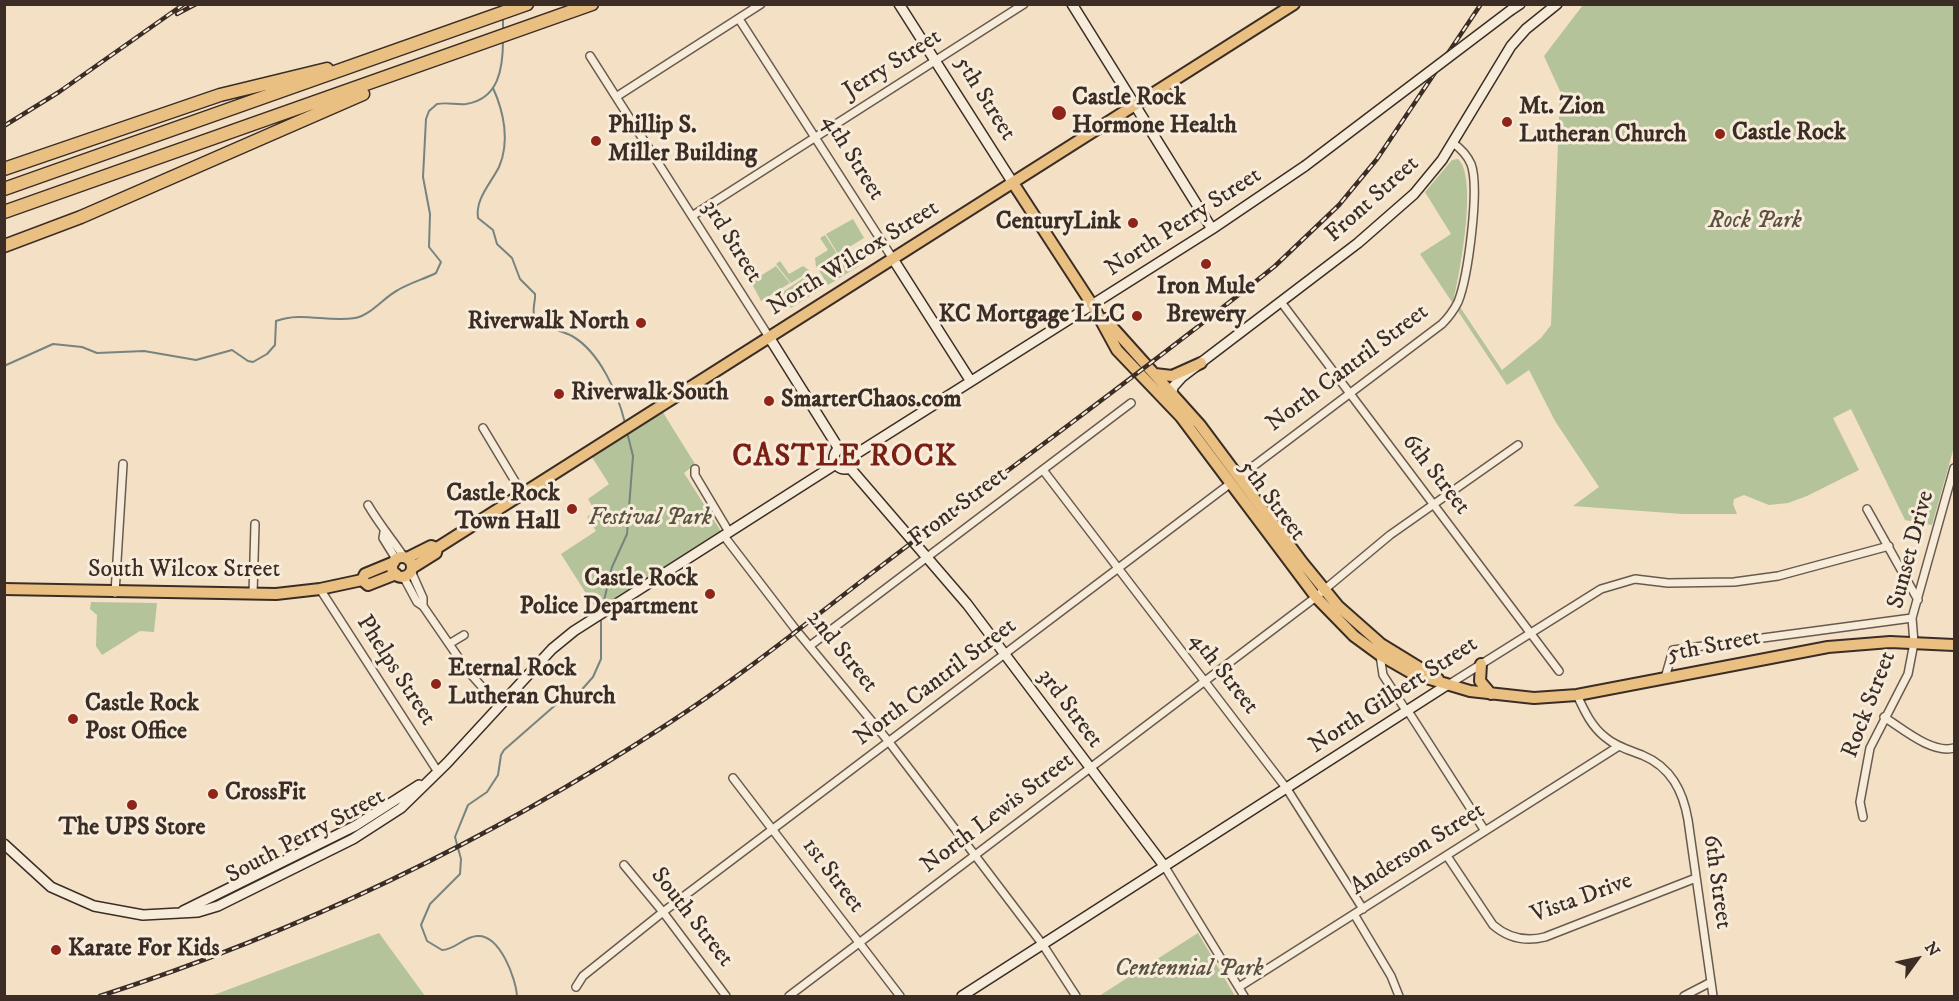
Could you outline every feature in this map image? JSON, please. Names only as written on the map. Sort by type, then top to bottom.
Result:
[{"type":"highway","points":[[4,189],[527,4]]},
{"type":"highway","points":[[4,212],[592,4]]},
{"type":"highway","points":[[4,169],[219,95],[392,53]]},
{"type":"highway","points":[[4,246],[90,213],[441,59]]},
{"type":"main road","name":"North Wilcox Street","points":[[403,566],[436,553],[437,548],[607,439],[1294,4]]},
{"type":"main road","name":"5th Street","points":[[1013,183],[1093,306],[1117,350],[1187,417]]},
{"type":"main road","name":"5th Street","points":[[1093,306],[1171,392],[1187,417],[1348,630],[1380,655],[1413,674],[1447,685],[1492,695],[1534,698],[1577,694],[1828,647],[1914,642],[1954,645]]},
{"type":"main road","points":[[1155,374],[1172,376],[1201,363]]},
{"type":"main road","name":"South Wilcox Street","points":[[4,589],[253,594],[320,589],[362,580],[368,585],[403,566]]},
{"type":"main road","name":"5th Street","points":[[1320,594],[1374,639],[1447,685]]},
{"type":"main road","points":[[1481,664],[1480,681],[1492,695]]},
{"type":"street","points":[[616,97],[761,4]]},
{"type":"street","name":"5th Street","points":[[900,4],[1013,183]]},
{"type":"street","name":"Jerry Street","points":[[692,216],[1024,4]]},
{"type":"street","points":[[1072,4],[1212,229]]},
{"type":"street","name":"North Perry Street","points":[[856,454],[970,380],[1093,306],[1305,166],[1520,4]]},
{"type":"street","name":"Front Street","points":[[1171,392],[1182,377],[1281,302],[1406,201],[1429,178],[1453,143],[1504,55],[1526,29],[1555,4]]},
{"type":"street","name":"4th Street","points":[[739,19],[970,380]]},
{"type":"street","name":"3rd Street","points":[[590,56],[839,449]]},
{"type":"street","name":"North Cantril Street","points":[[576,987],[584,976],[663,912],[1442,324],[1458,302],[1471,240],[1473,183],[1468,159],[1453,143]]},
{"type":"street","name":"6th Street","points":[[1281,302],[1559,671]]},
{"type":"street","points":[[1182,377],[1179,384],[1180,396],[1187,417]]},
{"type":"street","name":"Front Street","points":[[811,645],[1131,403]]},
{"type":"street","points":[[483,428],[522,494]]},
{"type":"street","name":"North Lewis Street","points":[[789,996],[1204,683],[1320,594],[1390,535],[1518,445]]},
{"type":"street","points":[[849,448],[856,454],[855,463],[850,468],[842,469],[836,464],[835,454],[839,449],[849,448]]},
{"type":"street","points":[[115,592],[123,464]]},
{"type":"street","points":[[368,505],[384,532],[389,535],[417,602],[423,606],[471,676],[499,706],[546,655],[574,631],[836,464]]},
{"type":"street","name":"3rd Street","points":[[850,468],[886,513],[928,556],[1165,867],[1244,996]]},
{"type":"street","name":"Sunset Drive","points":[[1914,642],[1912,618],[1951,497],[1954,468]]},
{"type":"street","name":"2nd Street","points":[[695,469],[695,475],[727,534],[1043,945],[1076,996]]},
{"type":"street","name":"4th Street","points":[[1043,470],[1287,789],[1363,909]]},
{"type":"street","points":[[1867,509],[1918,600]]},
{"type":"street","points":[[253,594],[255,524]]},
{"type":"street","name":"North Gilbert Street","points":[[962,996],[1601,589],[1635,579],[1668,583],[1734,582],[1778,576],[1889,546]]},
{"type":"street","name":"Phelps Street","points":[[320,589],[438,772]]},
{"type":"street","points":[[1665,678],[1673,650],[1912,618]]},
{"type":"street","points":[[449,644],[464,635]]},
{"type":"street","name":"Rock Street","points":[[1863,817],[1860,802],[1870,748],[1908,674],[1914,642]]},
{"type":"street","points":[[1380,655],[1383,675],[1485,831]]},
{"type":"street","name":"6th Street","points":[[1577,694],[1597,729],[1618,746],[1658,764],[1678,787],[1686,811],[1713,996]]},
{"type":"street","name":"South Perry Street","points":[[4,844],[42,879],[79,901],[126,913],[180,912],[355,826],[438,772],[499,706]]},
{"type":"street","points":[[1884,717],[1914,736],[1946,750],[1954,748]]},
{"type":"street","name":"Anderson Street","points":[[1239,987],[1618,746]]},
{"type":"street","name":"1st Street","points":[[733,778],[900,996]]},
{"type":"street","name":"Vista Drive","points":[[1447,856],[1493,925],[1503,933],[1523,939],[1545,937],[1696,878]]},
{"type":"street","name":"South Street","points":[[624,865],[663,912],[726,996]]},
{"type":"street","points":[[1353,914],[1391,976],[1399,996]]},
{"type":"street","points":[[1684,996],[1711,982]]},
{"type":"green space","name":"Rock Park","points":[[1583,5],[1954,5],[1954,447],[1932,525],[1905,520],[1851,409],[1833,418],[1859,470],[1788,503],[1769,505],[1744,495],[1734,499],[1733,504],[1737,514],[1683,514],[1573,506],[1599,487],[1555,421],[1529,370],[1507,385],[1420,254],[1451,234],[1425,192],[1452,160],[1458,159],[1464,169],[1467,204],[1466,226],[1454,298],[1502,370],[1541,338],[1551,325],[1560,91],[1544,56]]},
{"type":"green space","points":[[853,219],[864,238],[838,254],[826,234]]},
{"type":"green space","points":[[825,235],[837,254],[816,267],[815,258],[828,250],[820,238]]},
{"type":"green space","points":[[849,250],[859,266],[828,285],[818,269]]},
{"type":"green space","points":[[780,261],[789,274],[803,266],[810,271],[791,283],[776,264]]},
{"type":"green space","points":[[776,266],[790,283],[761,301],[751,282]]},
{"type":"green space","points":[[811,273],[821,289],[791,308],[781,293]]},
{"type":"green space","name":"Festival Park","points":[[659,406],[695,464],[684,473],[724,536],[599,614],[561,554],[596,531],[587,517],[595,511],[588,499],[609,484],[588,451]]},
{"type":"green space","points":[[91,602],[157,603],[154,632],[140,631],[102,655],[96,646],[97,615],[90,609]]},
{"type":"green space","points":[[379,933],[425,996],[211,996]]},
{"type":"green space","name":"Centennial Park","points":[[1198,933],[1235,996],[1099,996]]},
{"type":"waterway","points":[[503,16],[503,32]]},
{"type":"waterway","points":[[4,366],[53,344],[82,347],[97,353],[144,351],[196,360],[232,350],[253,362],[267,354],[275,345],[276,321],[296,317],[355,318],[372,310],[398,290],[436,273],[441,262],[429,247],[430,214],[423,177],[426,119],[429,111],[437,104],[466,104],[486,96],[497,81],[502,61],[503,40]]},
{"type":"waterway","points":[[493,88],[503,117],[504,147],[499,167],[481,198],[478,218],[493,230],[497,244],[512,258],[520,279],[535,294],[533,312],[538,321],[572,336],[582,343],[599,363],[613,387],[625,423]]},
{"type":"waterway","points":[[602,609],[612,567],[627,534],[633,456],[627,432]]},
{"type":"waterway","points":[[517,996],[510,969],[493,942],[485,937],[477,936],[442,950],[427,941],[421,925],[430,904],[460,874],[461,859],[455,837],[468,805],[487,792],[498,775],[504,750],[560,701],[577,695],[593,677],[601,659],[601,618]]},
{"type":"railway","points":[[4,126],[59,92],[184,4]]},
{"type":"railway","points":[[177,14],[196,4]]},
{"type":"railway","points":[[100,996],[249,943],[392,880],[462,845],[599,767],[733,679],[1147,366],[1275,266],[1339,205],[1377,159],[1481,4]]},
{"type":"place","name":"Castle Rock Hormone Health","points":[[1059,113]]},
{"type":"place","name":"Mt. Zion Lutheran Church","points":[[1507,122]]},
{"type":"place","name":"Castle Rock","points":[[1720,134]]},
{"type":"place","name":"Phillip S. Miller Building","points":[[596,141]]},
{"type":"place","name":"CenturyLink","points":[[1133,223]]},
{"type":"place","name":"Iron Mule Brewery","points":[[1206,264]]},
{"type":"place","name":"KC Mortgage LLC","points":[[1137,316]]},
{"type":"place","name":"Riverwalk North","points":[[641,323]]},
{"type":"place","name":"Riverwalk South","points":[[559,394]]},
{"type":"place","name":"SmarterChaos.com","points":[[769,401]]},
{"type":"place","name":"Castle Rock Town Hall","points":[[572,509]]},
{"type":"place","name":"Castle Rock Police Department","points":[[710,594]]},
{"type":"place","name":"Eternal Rock Lutheran Church","points":[[436,684]]},
{"type":"place","name":"Castle Rock Post Office","points":[[73,719]]},
{"type":"place","name":"CrossFit","points":[[213,794]]},
{"type":"place","name":"The UPS Store","points":[[132,805]]},
{"type":"place","name":"Karate For Kids","points":[[56,950]]},
{"type":"district","name":"CASTLE ROCK","points":[[845,459]]}]
